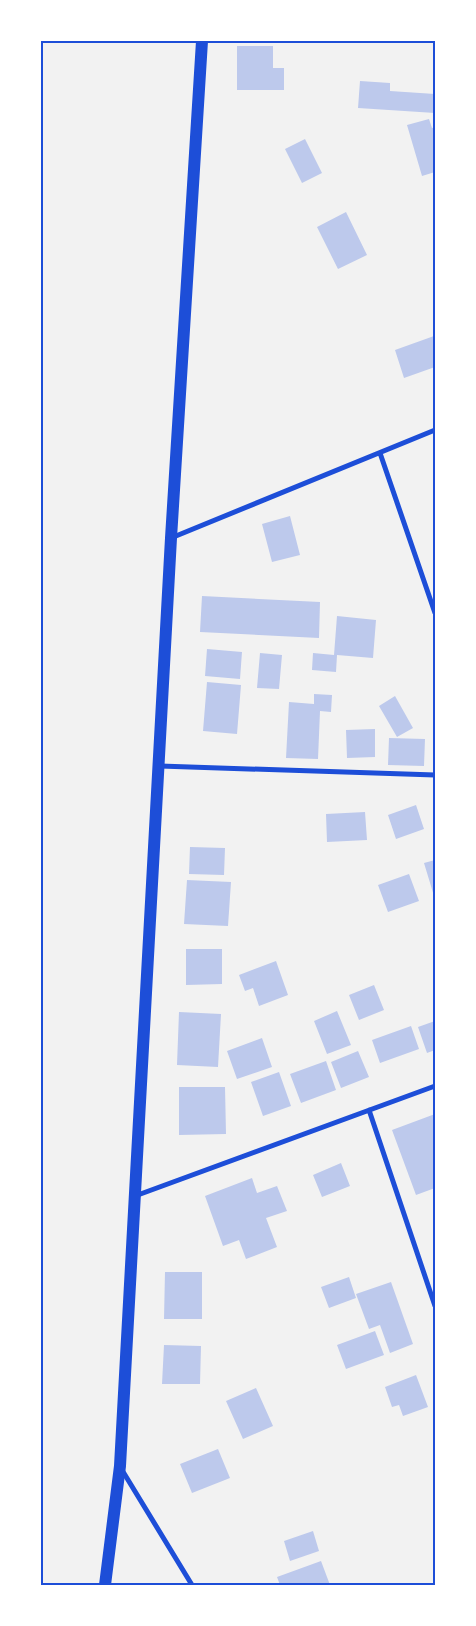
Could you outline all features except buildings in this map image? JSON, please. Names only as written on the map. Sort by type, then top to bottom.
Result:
[{"type":"main road","points":[[105,1585],[120,1466],[171,538],[202,41]]},
{"type":"street","points":[[171,538],[435,430]]},
{"type":"street","points":[[380,453],[435,613]]},
{"type":"street","points":[[159,766],[435,776]]},
{"type":"street","points":[[134,1196],[435,1086]]},
{"type":"street","points":[[369,1110],[435,1306]]},
{"type":"street","points":[[120,1466],[192,1585]]}]
